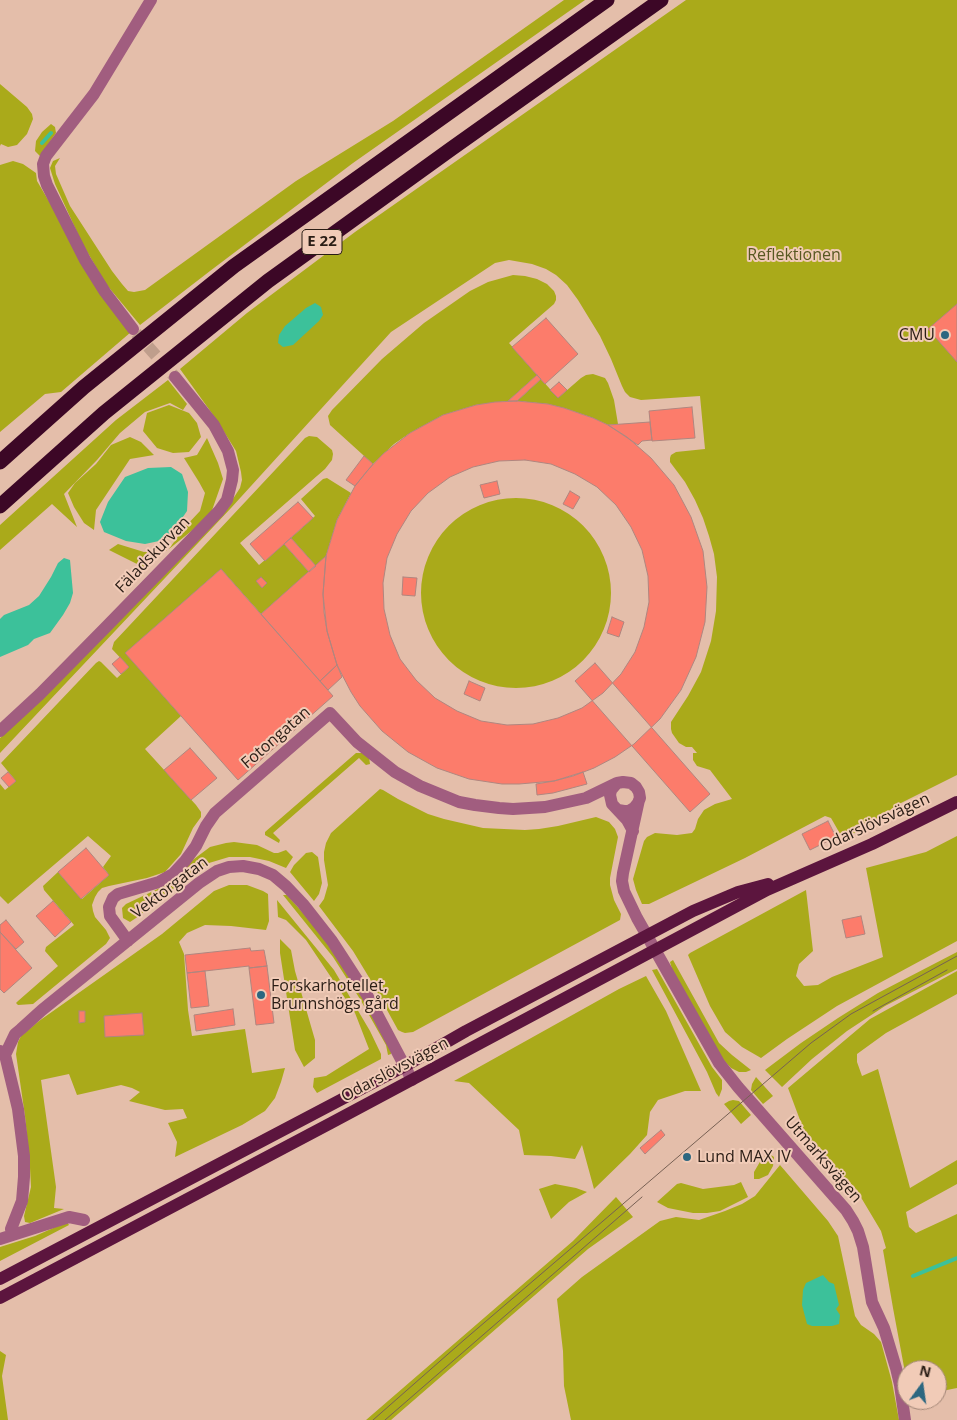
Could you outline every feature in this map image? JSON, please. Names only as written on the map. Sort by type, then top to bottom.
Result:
[{"type":"highway","name":"E 22","points":[[0,462],[84,387],[234,266],[607,0]]},
{"type":"highway","name":"E 22","points":[[0,506],[104,413],[268,282],[661,0]]},
{"type":"main road","name":"Odarslövsvägen","points":[[0,1298],[767,890],[872,844],[957,802]]},
{"type":"main road","name":"Odarslövsvägen","points":[[0,1279],[405,1066],[474,1027],[693,911],[738,892],[806,873]]},
{"type":"street","points":[[133,329],[92,272],[65,221],[44,176],[44,159],[94,94],[151,0]]},
{"type":"street","name":"Fäladskurvan","points":[[0,732],[107,626],[219,511],[227,500],[233,470],[228,451],[214,426],[175,377]]},
{"type":"street","name":"Fotongatan","points":[[128,941],[110,916],[109,907],[113,898],[118,894],[159,882],[173,874],[196,846],[206,826],[220,808],[330,713],[357,742],[395,772],[420,786],[453,800],[475,805],[513,809],[545,807],[586,798],[617,783]]},
{"type":"street","points":[[633,831],[627,820],[610,801],[610,792],[617,783],[626,782],[634,785],[639,792],[639,800],[633,831],[623,873],[622,881],[624,891],[655,949]]},
{"type":"street","name":"Fotongatan","points":[[586,798],[598,800],[616,808]]},
{"type":"street","points":[[616,808],[629,811],[634,808],[639,800]]},
{"type":"street","name":"Vektorgatan","points":[[3,1053],[21,1028],[198,883],[217,871],[229,867],[243,866],[266,871],[273,875],[303,904],[332,941],[368,995],[412,1080]]},
{"type":"street","name":"Utmarksvägen","points":[[655,949],[706,1042],[720,1063],[742,1092],[846,1210],[853,1221],[863,1247],[872,1302],[884,1328],[896,1368],[906,1420]]},
{"type":"street","points":[[3,1053],[18,1109],[24,1156],[22,1201],[6,1237]]},
{"type":"street","points":[[6,1237],[70,1212],[84,1220]]},
{"type":"green space","points":[[564,0],[585,0],[353,163],[140,325],[106,284],[82,243],[55,184],[50,168],[53,161],[60,158],[55,166],[56,174],[70,206],[112,271],[128,291],[145,290],[296,181],[393,121]]},
{"type":"green space","name":"Reflektionen","points":[[686,0],[957,0],[957,775],[897,805],[868,826],[843,839],[831,818],[825,816],[745,858],[649,904],[642,904],[633,879],[644,841],[647,837],[655,833],[677,835],[692,833],[704,810],[715,804],[732,799],[710,770],[697,766],[693,760],[693,753],[697,753],[692,747],[686,747],[679,743],[671,729],[671,722],[701,672],[711,641],[716,611],[717,577],[709,536],[695,500],[685,482],[670,462],[671,455],[676,452],[705,449],[700,396],[641,400],[630,397],[622,386],[600,336],[567,285],[546,269],[532,264],[509,260],[495,263],[391,332],[231,508],[0,753],[0,738],[229,505],[240,488],[242,480],[236,451],[216,419],[180,369],[247,313],[355,232]]},
{"type":"green space","points":[[0,84],[27,107],[33,119],[27,134],[17,145],[8,147],[1,144],[0,146]]},
{"type":"green space","points":[[51,124],[55,127],[56,133],[40,156],[35,151],[36,141]]},
{"type":"green space","points":[[13,161],[23,164],[36,173],[37,181],[50,203],[131,332],[61,392],[45,394],[0,432],[0,165]]},
{"type":"green space","points":[[513,275],[537,279],[547,284],[554,291],[556,300],[554,304],[509,343],[537,375],[508,401],[476,405],[443,415],[394,444],[373,464],[330,425],[328,416],[332,410],[382,359],[424,323],[470,291],[488,282]]},
{"type":"green space","points":[[593,374],[605,378],[608,383],[614,400],[618,424],[608,425],[593,418],[548,404],[517,401],[541,379],[558,398],[581,378]]},
{"type":"green space","points":[[168,380],[187,404],[183,410],[170,403],[145,412],[120,433],[64,494],[77,527],[52,504],[0,550],[0,525],[116,420]]},
{"type":"green space","points":[[169,405],[189,413],[197,423],[201,437],[189,452],[173,453],[157,448],[143,431],[147,413]]},
{"type":"green space","points":[[309,436],[317,437],[332,450],[332,460],[325,469],[240,543],[259,565],[284,544],[309,572],[261,614],[221,569],[126,653],[181,716],[145,749],[196,805],[201,812],[201,817],[193,828],[181,854],[165,872],[102,888],[98,892],[92,905],[95,917],[110,938],[106,944],[33,1004],[18,1005],[16,1003],[18,1001],[58,966],[45,951],[46,947],[74,925],[44,890],[43,886],[58,872],[82,899],[109,875],[103,867],[111,856],[88,836],[8,904],[0,896],[0,784],[5,790],[16,781],[1,763],[96,663],[101,662],[117,678],[129,667],[112,649],[114,642],[305,438]]},
{"type":"green space","points":[[130,437],[141,442],[154,455],[130,459],[96,510],[94,530],[84,523],[68,493],[75,483],[96,464],[111,445]]},
{"type":"green space","points":[[207,438],[223,479],[210,516],[169,549],[184,528],[200,511],[205,493],[184,458],[197,455]]},
{"type":"green space","points":[[327,478],[351,493],[337,520],[326,556],[316,566],[291,538],[315,516],[301,499],[323,479]]},
{"type":"green space","points":[[516,498],[543,502],[569,514],[583,526],[595,540],[607,566],[611,593],[607,620],[595,646],[583,660],[569,672],[543,684],[516,688],[489,684],[463,672],[449,660],[437,646],[425,620],[421,593],[425,566],[437,540],[449,526],[463,514],[489,502]]},
{"type":"green space","points":[[118,544],[144,552],[167,550],[143,567],[109,550]]},
{"type":"green space","points":[[356,753],[362,753],[369,757],[370,764],[366,765],[359,758],[273,833],[280,840],[279,843],[265,835],[265,832]]},
{"type":"green space","points":[[380,789],[428,814],[483,828],[539,829],[596,817],[609,822],[615,829],[618,837],[610,885],[614,900],[621,914],[620,920],[413,1032],[405,1033],[398,1030],[353,951],[319,906],[324,899],[328,885],[324,852],[331,833]]},
{"type":"green space","points":[[957,836],[957,941],[837,1006],[761,1058],[742,1047],[725,1032],[710,1006],[688,955],[690,953],[806,890],[813,951],[799,964],[796,976],[804,986],[818,985],[832,977],[883,957],[866,868],[926,852]]},
{"type":"green space","points":[[234,842],[257,845],[274,853],[286,850],[293,857],[286,868],[269,861],[250,857],[229,857],[209,863],[197,870],[130,922],[123,918],[122,908],[126,904],[164,886],[210,847]]},
{"type":"green space","points":[[312,852],[318,857],[322,883],[319,894],[314,901],[290,872],[306,853]]},
{"type":"green space","points":[[229,885],[247,885],[268,894],[269,921],[266,930],[205,925],[187,933],[179,942],[184,954],[192,1036],[245,1029],[252,1073],[285,1068],[275,1098],[265,1111],[242,1125],[175,1157],[177,1142],[168,1123],[187,1118],[183,1109],[165,1110],[129,1101],[140,1092],[121,1085],[77,1095],[69,1074],[41,1080],[56,1187],[54,1208],[64,1209],[30,1223],[25,1222],[24,1216],[31,1187],[25,1116],[16,1054],[21,1036],[39,1021],[162,934],[214,891]]},
{"type":"green space","points":[[283,895],[287,895],[320,932],[363,997],[391,1050],[391,1054],[388,1055],[386,1045],[333,957]]},
{"type":"green space","points":[[277,900],[334,970],[370,1031],[381,1054],[381,1059],[317,1093],[313,1087],[314,1078],[326,1076],[369,1049],[355,1013],[306,940],[286,920],[278,917]]},
{"type":"green space","points":[[280,939],[291,950],[295,971],[315,1040],[315,1058],[304,1067],[295,1050],[280,953]]},
{"type":"green space","points":[[957,952],[957,969],[885,1006],[847,1031],[812,1059],[782,1087],[765,1070],[801,1043],[878,993]]},
{"type":"green space","points":[[673,960],[719,1043],[751,1070],[739,1072],[731,1068],[718,1054],[672,969],[670,962]]},
{"type":"green space","points":[[657,969],[712,1067],[722,1080],[722,1089],[719,1097],[652,970]]},
{"type":"green space","points":[[957,971],[957,994],[886,1033],[857,1054],[857,1062],[862,1076],[878,1069],[910,1188],[957,1160],[957,1184],[906,1212],[909,1227],[916,1233],[957,1214],[957,1388],[947,1390],[947,1360],[903,1360],[883,1250],[886,1248],[881,1231],[856,1189],[806,1136],[788,1088],[870,1019]]},
{"type":"green space","points":[[646,976],[666,1011],[701,1091],[685,1091],[658,1100],[650,1112],[647,1135],[594,1189],[582,1145],[575,1159],[524,1155],[519,1130],[469,1083],[454,1081],[619,989]]},
{"type":"green space","points":[[756,1077],[773,1096],[763,1104],[751,1090]]},
{"type":"green space","points":[[733,1100],[739,1101],[751,1115],[741,1124],[724,1104]]},
{"type":"green space","points":[[768,1153],[774,1157],[773,1166],[768,1175],[754,1179],[754,1172]]},
{"type":"green space","points":[[780,1165],[828,1221],[838,1236],[855,1316],[861,1325],[874,1334],[881,1342],[892,1382],[899,1420],[571,1420],[564,1386],[563,1351],[557,1299],[582,1277],[660,1221],[676,1217],[699,1220],[742,1204],[755,1196]]},
{"type":"green space","points":[[741,1182],[748,1197],[720,1211],[693,1213],[668,1208],[657,1202],[677,1184],[681,1183],[703,1189],[734,1185]]},
{"type":"green space","points":[[555,1184],[587,1192],[569,1202],[551,1219],[539,1189]]},
{"type":"green space","points":[[616,1197],[633,1217],[588,1249],[391,1420],[366,1420],[573,1241]]},
{"type":"green space","points":[[67,1222],[69,1225],[0,1261],[0,1247],[35,1236]]},
{"type":"green space","points":[[0,1351],[6,1355],[2,1376],[8,1420],[0,1420]]},
{"type":"shaded area","points":[[315,303],[321,307],[323,315],[319,321],[293,345],[283,347],[278,343],[279,335],[285,326],[306,308]]},
{"type":"shaded area","points":[[171,467],[182,474],[188,492],[187,511],[172,533],[159,541],[145,544],[126,541],[104,532],[100,522],[108,502],[125,477],[148,468]]},
{"type":"shaded area","points":[[64,558],[70,560],[73,593],[63,615],[50,633],[34,639],[28,645],[0,657],[0,619],[4,615],[29,605],[39,596],[58,563]]},
{"type":"shaded area","points":[[823,1275],[829,1282],[834,1284],[839,1305],[836,1309],[840,1315],[839,1324],[812,1326],[807,1324],[802,1305],[803,1290],[806,1283]]},
{"type":"building","name":"CMU","points":[[957,304],[957,362],[928,329]]},
{"type":"building","points":[[546,318],[578,354],[545,384],[512,347]]},
{"type":"building","points":[[537,375],[541,379],[517,401],[508,401]]},
{"type":"building","points":[[559,382],[567,390],[558,398],[550,390]]},
{"type":"building","points":[[517,401],[548,404],[564,408],[593,418],[627,437],[651,458],[674,485],[691,517],[703,551],[707,587],[705,622],[696,657],[681,690],[660,719],[634,744],[594,768],[554,781],[502,784],[469,779],[437,768],[408,752],[382,731],[360,706],[337,665],[327,631],[323,594],[326,556],[337,520],[355,486],[383,454],[410,433],[443,415],[476,405]],"holes":[[[525,460],[551,464],[575,474],[597,487],[616,505],[631,527],[642,550],[648,576],[649,602],[644,627],[635,652],[621,674],[603,693],[582,708],[558,718],[533,724],[507,725],[481,721],[457,711],[435,698],[416,680],[400,659],[390,635],[384,609],[383,583],[387,558],[397,534],[411,511],[428,493],[450,477],[473,467],[499,461]]]},
{"type":"building","points":[[692,407],[695,438],[652,441],[649,411]]},
{"type":"building","points":[[650,422],[652,440],[642,441],[638,445],[608,425]]},
{"type":"building","points":[[364,456],[373,464],[355,486],[346,480]]},
{"type":"building","points":[[497,481],[500,494],[484,498],[480,485]]},
{"type":"building","points":[[570,491],[580,497],[573,509],[563,504]]},
{"type":"building","points":[[298,502],[313,518],[265,561],[250,544]]},
{"type":"building","points":[[291,538],[316,566],[309,572],[284,544]]},
{"type":"building","points":[[326,556],[323,594],[324,612],[327,631],[337,665],[320,681],[261,614]]},
{"type":"building","points":[[221,569],[333,696],[238,780],[125,653]]},
{"type":"building","points":[[261,577],[267,583],[262,588],[256,581]]},
{"type":"building","points":[[403,577],[417,578],[415,596],[402,595]]},
{"type":"building","points":[[612,617],[624,622],[619,637],[607,633]]},
{"type":"building","points":[[120,657],[129,667],[121,674],[112,664]]},
{"type":"building","points":[[595,663],[710,794],[690,812],[575,681]]},
{"type":"building","points":[[337,665],[342,677],[328,690],[320,681]]},
{"type":"building","points":[[469,681],[485,688],[480,701],[464,694]]},
{"type":"building","points":[[190,748],[217,778],[191,800],[164,770]]},
{"type":"building","points":[[8,772],[16,781],[9,787],[1,778]]},
{"type":"building","points":[[583,772],[587,784],[537,795],[536,784],[554,781]]},
{"type":"building","points":[[828,821],[836,837],[810,850],[802,834]]},
{"type":"building","points":[[86,848],[109,875],[81,899],[58,872]]},
{"type":"building","points":[[53,901],[71,922],[55,937],[36,916]]},
{"type":"building","points":[[861,916],[865,934],[846,938],[842,920]]},
{"type":"building","points":[[6,920],[24,942],[16,949],[0,932],[0,925]]},
{"type":"building","points":[[0,932],[32,968],[4,993],[0,989]]},
{"type":"building","points":[[250,948],[251,951],[264,950],[267,966],[249,968],[249,966],[187,973],[185,955]]},
{"type":"building","name":"Forskarhotellet, Brunnshögs gård","points":[[267,966],[274,1023],[256,1025],[249,968]]},
{"type":"building","points":[[205,971],[209,1006],[191,1008],[187,973]]},
{"type":"building","points":[[233,1009],[235,1025],[196,1031],[194,1015]]},
{"type":"building","points":[[79,1011],[85,1011],[85,1022],[79,1023]]},
{"type":"building","points":[[142,1013],[144,1035],[105,1037],[104,1016]]},
{"type":"building","points":[[661,1130],[665,1135],[645,1154],[640,1148]]},
{"type":"waterway","points":[[42,143],[51,133]]},
{"type":"waterway","points":[[913,1276],[957,1258]]},
{"type":"tunnel","points":[[136,333],[175,377]]},
{"type":"tram line","points":[[373,1420],[811,1043],[851,1014],[957,956]]},
{"type":"tram line","points":[[873,1011],[947,970]]},
{"type":"tram line","points":[[385,1420],[642,1197]]},
{"type":"place","name":"CMU","points":[[945,335]]},
{"type":"place","name":"Forskarhotellet, Brunnshögs gård","points":[[261,995]]},
{"type":"place","name":"Lund MAX IV","points":[[687,1157]]}]
